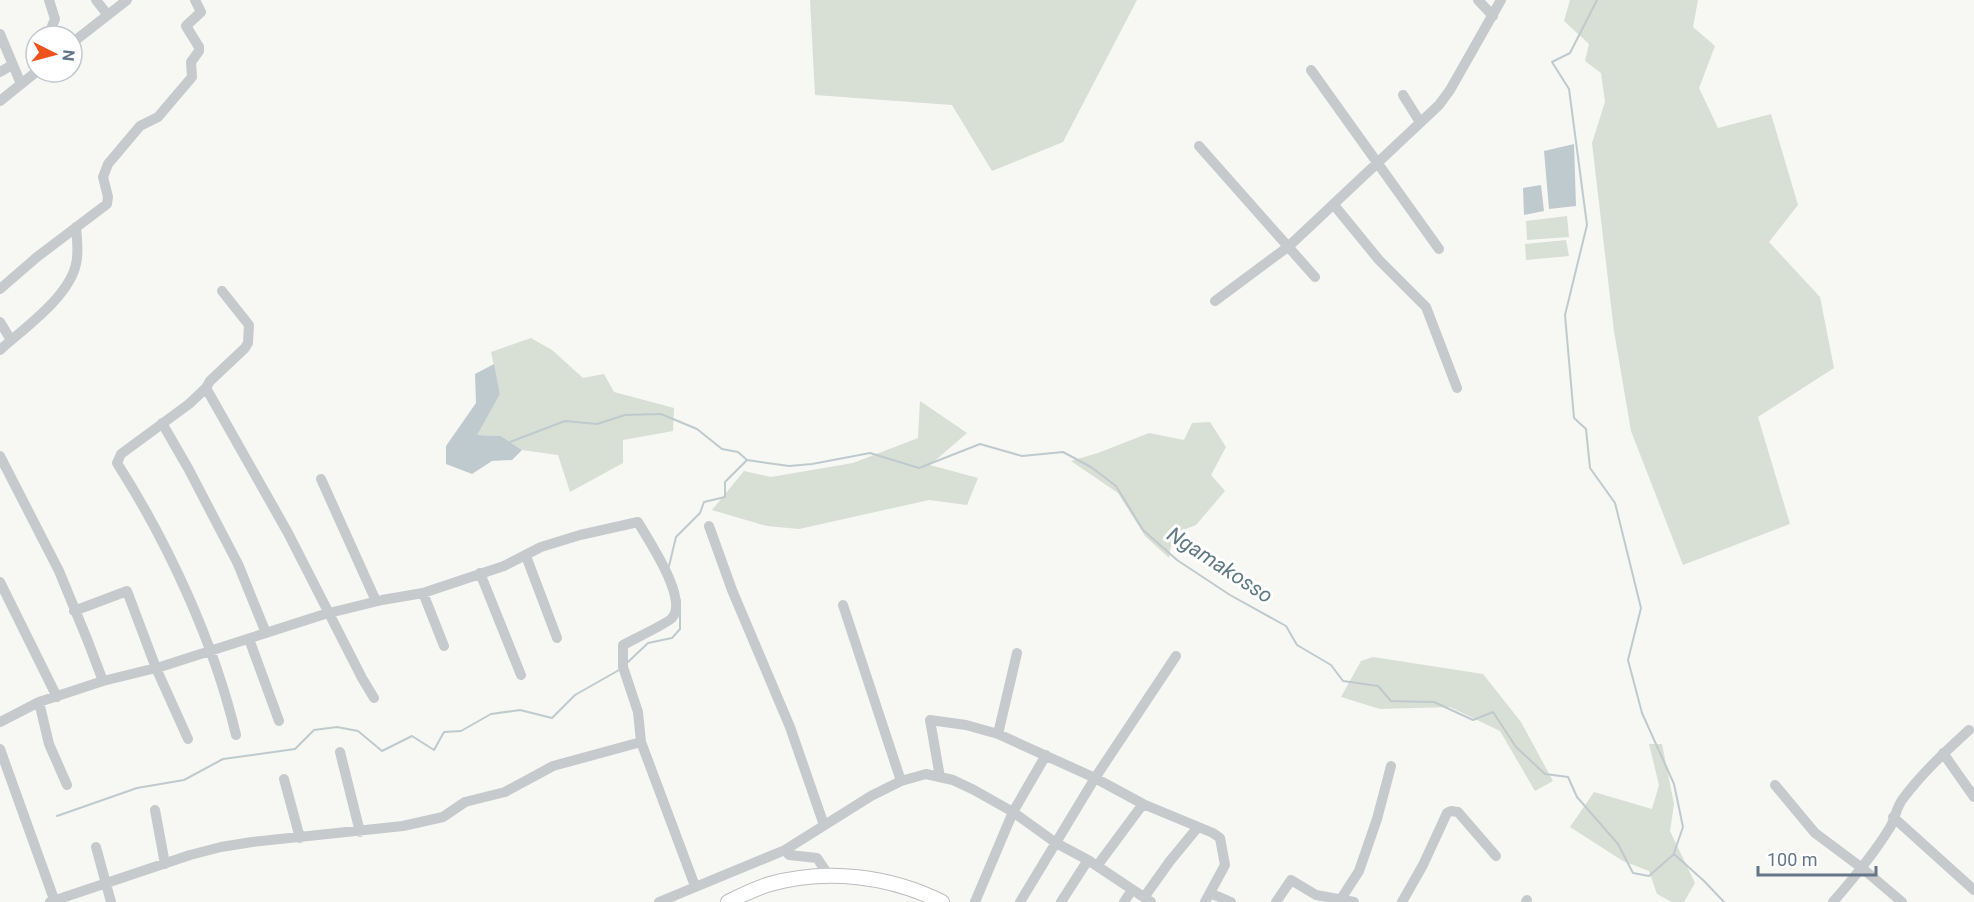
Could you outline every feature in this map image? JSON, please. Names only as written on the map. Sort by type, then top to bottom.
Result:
[{"type":"main road","points":[[728,902],[753,890],[778,882],[830,876],[878,880],[942,902]]},
{"type":"street","points":[[49,0],[55,19],[53,24]]},
{"type":"street","points":[[96,0],[107,14]]},
{"type":"street","points":[[84,33],[127,0]]},
{"type":"street","points":[[0,289],[37,257],[107,204],[108,197],[103,177],[108,164],[140,126],[158,117],[192,77],[191,62],[199,51],[199,46],[186,26],[201,12],[195,0]]},
{"type":"street","points":[[1478,0],[1493,16]]},
{"type":"street","points":[[1215,301],[1289,246],[1439,105],[1450,90],[1501,0]]},
{"type":"street","points":[[0,34],[21,84]]},
{"type":"street","points":[[0,72],[12,65]]},
{"type":"street","points":[[1311,70],[1439,249]]},
{"type":"street","points":[[0,101],[24,82]]},
{"type":"street","points":[[1403,95],[1420,122]]},
{"type":"street","points":[[1199,146],[1315,277]]},
{"type":"street","points":[[1334,205],[1379,260],[1426,307],[1457,388]]},
{"type":"street","points":[[0,350],[60,295],[76,267],[76,227]]},
{"type":"street","points":[[222,291],[249,325],[248,343],[245,348],[189,404],[121,454],[117,463],[142,502],[189,600],[211,651],[236,735]]},
{"type":"street","points":[[0,322],[11,340]]},
{"type":"street","points":[[206,388],[288,533],[374,698]]},
{"type":"street","points":[[162,423],[238,564],[266,633]]},
{"type":"street","points":[[0,456],[58,571],[103,681]]},
{"type":"street","points":[[321,479],[376,601]]},
{"type":"street","points":[[2,717],[103,681],[156,668],[329,613],[376,601],[423,593],[526,556],[541,547],[580,535],[638,522],[665,570],[677,598],[676,611],[671,619],[623,645],[623,668],[638,712],[641,742],[695,885]]},
{"type":"street","points":[[709,526],[732,590],[790,727],[824,825]]},
{"type":"street","points":[[526,556],[557,638]]},
{"type":"street","points":[[480,573],[521,675]]},
{"type":"street","points":[[0,582],[57,697]]},
{"type":"street","points":[[74,610],[128,591],[156,668],[188,739]]},
{"type":"street","points":[[423,593],[444,646]]},
{"type":"street","points":[[843,605],[901,781]]},
{"type":"street","points":[[249,639],[279,721]]},
{"type":"street","points":[[998,734],[1017,653]]},
{"type":"street","points":[[1020,902],[1095,778],[1176,656]]},
{"type":"street","points":[[39,702],[49,744],[67,785]]},
{"type":"street","points":[[940,777],[930,720],[966,725],[998,734],[1095,778],[1143,804],[1220,838],[1225,865],[1207,898],[1231,902]]},
{"type":"street","points":[[1833,902],[1862,868],[1892,826],[1900,801],[1943,753],[1969,730]]},
{"type":"street","points":[[0,749],[54,901],[105,882],[221,847],[360,832],[443,817],[465,802],[505,792],[553,766],[641,742]]},
{"type":"street","points":[[340,752],[360,832]]},
{"type":"street","points":[[1943,753],[1974,797]]},
{"type":"street","points":[[975,902],[1012,812],[1046,755]]},
{"type":"street","points":[[1340,901],[1359,871],[1377,819],[1391,766]]},
{"type":"street","points":[[658,902],[785,850],[858,804],[901,781],[926,774],[974,790],[1148,899],[1170,861],[1198,827]]},
{"type":"street","points":[[284,779],[300,838]]},
{"type":"street","points":[[1774,785],[1815,833],[1902,902]]},
{"type":"street","points":[[1061,902],[1143,804]]},
{"type":"street","points":[[155,810],[165,864]]},
{"type":"street","points":[[1402,902],[1450,811],[1458,812],[1496,856]]},
{"type":"street","points":[[1893,817],[1974,890]]},
{"type":"street","points":[[96,848],[111,902]]},
{"type":"street","points":[[785,850],[792,855],[817,858],[830,876]]},
{"type":"street","points":[[1276,902],[1291,880],[1316,895],[1354,902]]},
{"type":"street","points":[[1124,902],[1132,890]]},
{"type":"shaded area","points":[[810,0],[1137,0],[1063,142],[992,171],[952,105],[815,95]]},
{"type":"shaded area","points":[[1570,0],[1698,0],[1693,27],[1715,46],[1699,88],[1718,128],[1771,114],[1798,205],[1769,242],[1820,297],[1834,368],[1758,417],[1790,524],[1683,565],[1631,431],[1614,331],[1592,143],[1605,102],[1601,73],[1585,61],[1589,44],[1564,21]]},
{"type":"shaded area","points":[[1574,144],[1576,206],[1549,209],[1544,151]]},
{"type":"shaded area","points":[[1541,185],[1544,211],[1524,215],[1523,188]]},
{"type":"shaded area","points":[[1567,216],[1569,237],[1527,240],[1526,221]]},
{"type":"shaded area","points":[[1566,240],[1569,256],[1526,260],[1525,244]]},
{"type":"shaded area","points":[[531,338],[552,350],[583,378],[604,374],[614,392],[674,408],[673,431],[623,440],[623,463],[570,492],[558,455],[522,450],[501,436],[476,435],[500,394],[491,352]]},
{"type":"shaded area","points":[[494,364],[500,394],[477,435],[501,436],[522,450],[512,460],[492,461],[472,474],[446,464],[446,446],[476,403],[475,374]]},
{"type":"shaded area","points":[[920,401],[967,433],[930,465],[978,478],[967,505],[929,500],[799,529],[767,526],[712,510],[744,471],[771,477],[853,463],[918,438]]},
{"type":"shaded area","points":[[1210,422],[1226,447],[1211,475],[1225,491],[1196,525],[1173,534],[1169,558],[1145,536],[1118,493],[1071,461],[1149,433],[1184,440],[1192,423]]},
{"type":"shaded area","points":[[1373,657],[1483,674],[1521,722],[1553,781],[1535,791],[1500,731],[1450,707],[1380,709],[1341,697],[1361,661]]},
{"type":"shaded area","points":[[1649,744],[1662,744],[1674,804],[1670,831],[1695,883],[1684,902],[1672,902],[1657,894],[1649,871],[1623,861],[1570,827],[1594,792],[1652,809],[1659,785]]},
{"type":"waterway","points":[[1597,0],[1570,53],[1552,62],[1569,89],[1587,225],[1565,315],[1574,418],[1586,429],[1590,468],[1615,503],[1641,608],[1628,660],[1642,713],[1674,784],[1683,827],[1674,853]]},
{"type":"waterway","name":"Ngamakosso","points":[[510,442],[565,421],[597,424],[625,415],[661,414],[697,429],[722,449],[738,452],[747,460],[789,466],[870,453],[919,468],[980,444],[1022,456],[1063,452],[1091,467],[1116,486],[1143,530],[1177,560],[1230,595],[1286,626],[1297,645],[1331,665],[1343,681],[1378,686],[1391,701],[1434,702],[1473,720],[1493,712],[1516,747],[1545,774],[1568,777],[1577,797],[1618,844],[1633,873],[1649,876],[1674,854],[1724,902]]},
{"type":"waterway","points":[[669,566],[676,537],[700,513],[704,502],[725,497],[725,482],[747,460]]},
{"type":"waterway","points":[[628,662],[648,643],[672,638],[680,629],[680,600]]},
{"type":"waterway","points":[[57,816],[137,788],[184,780],[223,759],[295,749],[314,730],[337,727],[358,731],[382,751],[412,736],[434,750],[444,732],[461,731],[491,714],[520,710],[552,718],[575,695],[619,670]]}]
